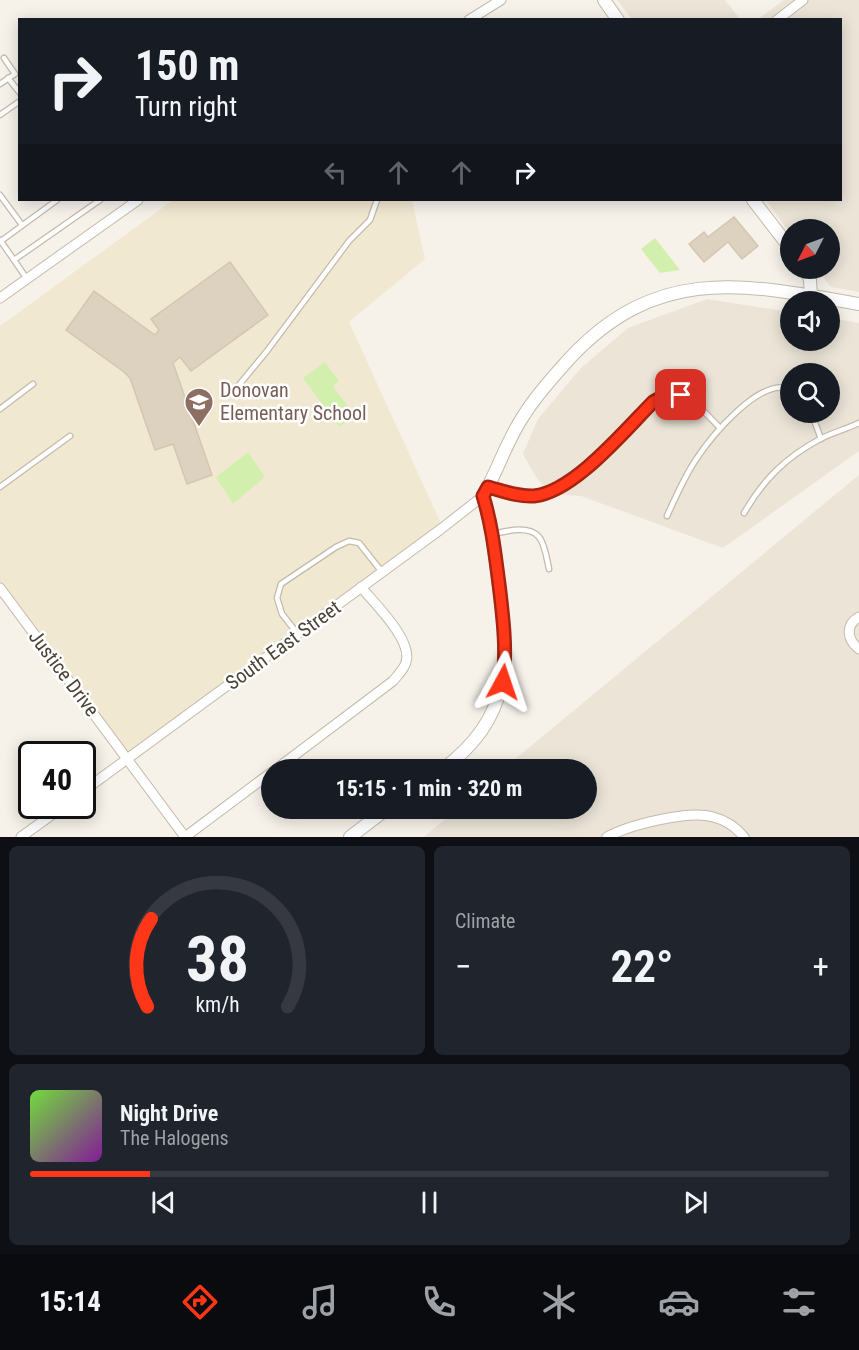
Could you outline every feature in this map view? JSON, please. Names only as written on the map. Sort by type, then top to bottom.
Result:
[{"type":"street","points":[[472,18],[501,0]]},
{"type":"street","points":[[604,0],[617,18]]},
{"type":"street","points":[[780,18],[803,0]]},
{"type":"street","points":[[0,298],[137,201]]},
{"type":"street","points":[[754,201],[780,235]]},
{"type":"street","points":[[455,759],[470,746],[486,725],[503,682],[505,643],[493,534],[485,492],[514,433],[535,398],[585,343],[616,317],[640,304],[699,288],[740,287],[780,292]]},
{"type":"street","points":[[840,301],[859,304]]},
{"type":"street","name":"South East Street","points":[[96,782],[382,572],[485,492]]},
{"type":"street","points":[[289,759],[393,681],[406,662],[406,652],[401,635],[361,587]]},
{"type":"street","name":"Justice Drive","points":[[0,588],[185,837]]},
{"type":"street","points":[[859,617],[854,620],[849,632],[850,639],[859,649]]},
{"type":"street","points":[[185,837],[261,780]]},
{"type":"street","points":[[607,837],[638,825],[695,815],[714,817],[727,822],[744,837]]},
{"type":"street","points":[[21,837],[46,819]]},
{"type":"street","points":[[350,837],[374,819]]},
{"type":"lane","points":[[0,84],[15,74],[4,58]]},
{"type":"lane","points":[[8,78],[18,90]]},
{"type":"lane","points":[[0,115],[18,102]]},
{"type":"lane","points":[[0,195],[22,225]]},
{"type":"lane","points":[[27,279],[0,240],[56,201]]},
{"type":"lane","points":[[14,260],[99,201]]},
{"type":"lane","points":[[234,391],[267,351],[349,241],[370,220],[377,201]]},
{"type":"lane","points":[[0,409],[33,384]]},
{"type":"lane","points":[[667,516],[694,462],[720,428],[741,408],[772,388],[780,387]]},
{"type":"lane","points":[[485,492],[533,496],[545,494],[566,484],[582,472],[653,402],[672,394],[681,395],[692,401],[720,428]]},
{"type":"lane","points":[[815,423],[821,439]]},
{"type":"lane","points":[[744,513],[765,481],[781,465],[821,439],[859,423]]},
{"type":"lane","points":[[0,487],[70,436]]},
{"type":"lane","points":[[493,534],[508,530],[530,531],[540,537],[549,569]]},
{"type":"lane","points":[[297,634],[282,614],[277,598],[282,584],[336,546],[349,541],[358,543],[382,572]]},
{"type":"shaded area","points":[[617,0],[725,0],[739,18],[631,18]]},
{"type":"shaded area","points":[[784,0],[859,0],[859,292],[831,287],[825,279],[840,279],[840,219],[780,219],[767,201],[842,201],[842,18],[760,18]]},
{"type":"shaded area","name":"Donovan Elementary School","points":[[172,201],[412,201],[425,259],[349,322],[443,528],[128,759],[0,588],[0,326]]},
{"type":"shaded area","points":[[707,299],[780,310],[780,351],[840,351],[840,320],[859,323],[859,451],[723,548],[581,496],[550,494],[536,477],[523,454],[538,419],[581,368],[628,328]]},
{"type":"shaded area","points":[[859,475],[859,837],[424,837],[445,819],[597,819],[597,759],[515,759]]},
{"type":"green space","points":[[655,238],[680,270],[660,273],[641,249]]},
{"type":"green space","points":[[325,362],[339,381],[333,386],[355,416],[339,427],[303,378]]},
{"type":"green space","points":[[248,452],[265,477],[233,504],[216,477]]},
{"type":"building","points":[[734,217],[758,246],[742,259],[728,242],[704,262],[689,244],[704,232],[708,237]]},
{"type":"building","points":[[230,262],[268,315],[191,371],[180,357],[173,363],[212,475],[187,484],[173,444],[155,450],[130,378],[66,330],[94,291],[155,335],[159,330],[151,319]]},
{"type":"place","name":"Donovan Elementary School","points":[[199,428]]},
{"type":"route","points":[[503,682],[504,623],[492,531],[483,496],[488,487],[512,494],[533,496],[561,487],[582,472],[653,402],[672,394],[681,395]]}]
